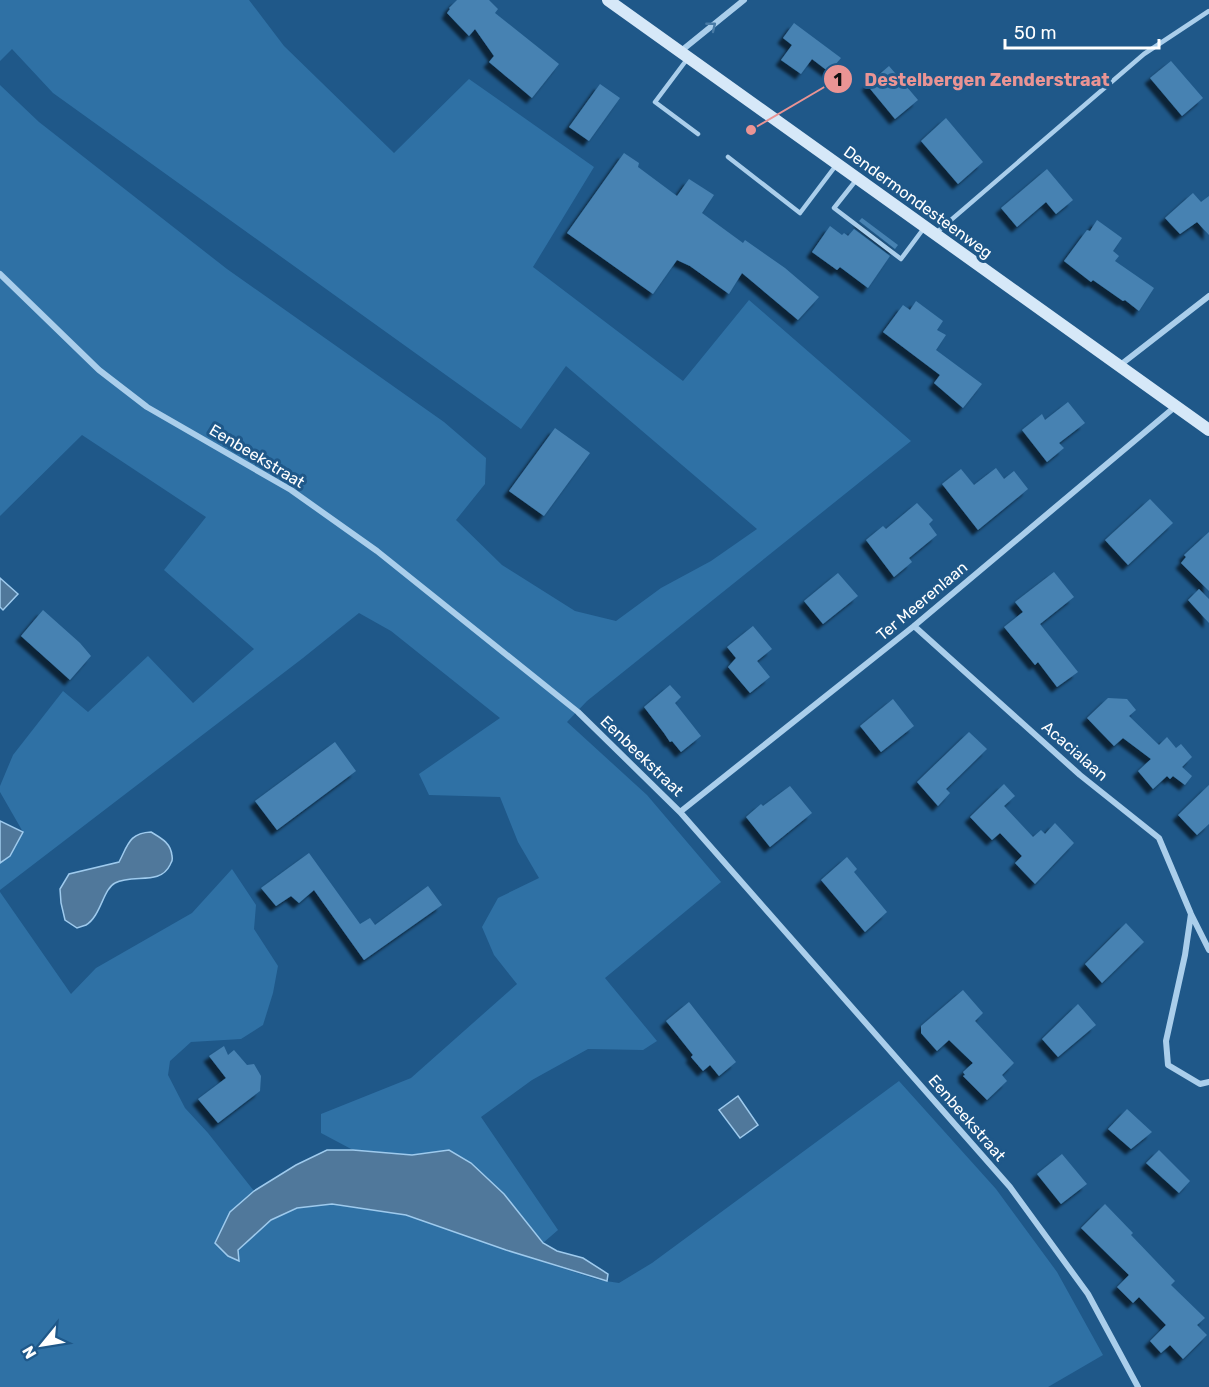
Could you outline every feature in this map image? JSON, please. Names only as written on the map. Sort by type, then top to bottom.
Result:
[{"type":"main road","name":"Dendermondesteenweg","points":[[609,0],[1209,430]]},
{"type":"street","points":[[684,55],[744,0]]},
{"type":"street","name":"Eenbeekstraat","points":[[0,274],[99,370],[147,407],[291,490],[377,551],[578,712],[680,812],[1010,1187],[1088,1294],[1138,1387]]},
{"type":"street","points":[[1119,366],[1209,296]]},
{"type":"street","name":"Ter Meerenlaan","points":[[680,812],[914,626],[1176,406]]},
{"type":"street","name":"Acacialaan","points":[[914,626],[1080,776],[1159,838],[1209,950]]},
{"type":"street","points":[[1191,914],[1185,955],[1166,1041],[1168,1065],[1200,1084],[1209,1082]]},
{"type":"lane","points":[[857,179],[834,208],[901,259],[930,231],[1144,54],[1209,11]]},
{"type":"lane","points":[[684,55],[655,102],[698,134]]},
{"type":"lane","points":[[728,157],[800,213],[837,164]]},
{"type":"shaded area","points":[[0,0],[249,0],[284,46],[394,153],[469,79],[594,167],[533,267],[683,381],[749,300],[911,441],[587,701],[567,722],[647,795],[721,882],[605,978],[657,1041],[643,1050],[588,1049],[532,1080],[481,1117],[558,1230],[543,1243],[504,1194],[471,1163],[449,1150],[412,1155],[353,1150],[321,1133],[321,1114],[411,1078],[517,984],[494,955],[482,927],[498,898],[539,878],[518,842],[500,797],[429,795],[419,774],[500,718],[391,631],[359,613],[0,890],[0,863],[10,856],[23,832],[0,792],[0,786],[13,755],[63,691],[88,712],[148,656],[193,703],[254,649],[164,570],[206,517],[82,435],[0,516],[0,85],[39,122],[227,269],[444,422],[486,458],[485,484],[456,520],[502,565],[575,611],[616,621],[661,588],[711,561],[757,529],[566,366],[521,429],[53,93],[12,49],[0,61]]},
{"type":"shaded area","points":[[0,578],[18,594],[3,610],[0,607]]},
{"type":"shaded area","points":[[0,821],[23,832],[10,856],[0,863]]},
{"type":"shaded area","points":[[151,832],[165,841],[170,848],[172,860],[166,871],[153,877],[122,880],[115,883],[91,921],[86,925],[77,928],[65,920],[60,889],[69,874],[119,862],[127,845],[134,837]]},
{"type":"shaded area","points":[[232,869],[256,905],[254,929],[278,966],[273,993],[263,1025],[241,1039],[191,1042],[170,1061],[168,1075],[185,1108],[254,1191],[230,1212],[215,1242],[228,1256],[239,1261],[238,1250],[271,1220],[297,1208],[332,1204],[406,1215],[599,1280],[619,1283],[652,1263],[899,1081],[996,1189],[1057,1272],[1103,1355],[1048,1387],[0,1387],[0,892],[71,994],[96,968],[192,913]]},
{"type":"shaded area","points":[[738,1096],[758,1125],[740,1138],[719,1110]]},
{"type":"shaded area","points":[[327,1150],[412,1155],[449,1150],[471,1163],[504,1194],[543,1243],[557,1251],[583,1258],[608,1274],[607,1281],[506,1250],[406,1215],[332,1204],[297,1208],[271,1220],[238,1250],[239,1261],[228,1256],[215,1243],[230,1212],[254,1191],[296,1165]]},
{"type":"building","points":[[457,0],[489,0],[498,9],[495,13],[559,64],[532,98],[489,62],[494,56],[475,29],[469,36],[447,13]]},
{"type":"building","points":[[794,23],[841,58],[829,72],[812,59],[801,74],[781,60],[792,45],[783,38]]},
{"type":"building","points":[[1171,61],[1203,98],[1182,116],[1150,78]]},
{"type":"building","points":[[889,66],[918,100],[895,119],[867,85]]},
{"type":"building","points":[[600,84],[620,98],[589,141],[569,127]]},
{"type":"building","points":[[946,118],[983,162],[958,184],[921,141]]},
{"type":"building","points":[[624,153],[639,163],[638,167],[677,196],[689,179],[714,195],[702,213],[743,243],[745,240],[785,268],[819,297],[798,320],[742,273],[729,294],[690,266],[677,260],[653,294],[567,233]]},
{"type":"building","points":[[1047,169],[1073,200],[1056,214],[1046,202],[1017,227],[1001,208]]},
{"type":"building","points":[[1193,193],[1201,202],[1209,196],[1209,235],[1197,222],[1180,234],[1165,218]]},
{"type":"building","points":[[862,218],[898,245],[895,249],[859,221]]},
{"type":"building","points":[[1097,220],[1122,238],[1113,251],[1119,256],[1115,261],[1154,288],[1139,311],[1093,280],[1091,282],[1064,261]]},
{"type":"building","points":[[830,226],[842,235],[844,233],[848,236],[854,229],[890,256],[868,288],[840,267],[837,270],[812,252]]},
{"type":"building","points":[[916,301],[943,321],[937,330],[946,335],[936,350],[982,384],[963,408],[934,383],[940,375],[883,332],[903,305],[910,310]]},
{"type":"building","points":[[1068,402],[1085,423],[1059,443],[1064,448],[1047,462],[1022,430],[1042,414],[1045,420]]},
{"type":"building","points":[[555,428],[590,453],[544,516],[509,491]]},
{"type":"building","points":[[996,468],[1004,479],[1014,471],[1028,489],[978,530],[942,484],[961,469],[974,485]]},
{"type":"building","points":[[1150,499],[1173,523],[1128,565],[1105,540]]},
{"type":"building","points":[[917,503],[933,520],[929,524],[937,535],[909,558],[912,562],[894,577],[866,540],[883,526],[886,529]]},
{"type":"building","points":[[1209,532],[1209,591],[1181,563],[1186,557],[1184,555]]},
{"type":"building","points":[[1054,572],[1074,597],[1040,624],[1078,672],[1057,687],[1038,662],[1035,665],[1004,627],[1023,612],[1015,602]]},
{"type":"building","points":[[838,573],[858,596],[823,624],[804,601]]},
{"type":"building","points":[[1199,589],[1209,599],[1209,623],[1188,600]]},
{"type":"building","points":[[43,610],[91,656],[70,680],[21,636]]},
{"type":"building","points":[[753,626],[772,649],[757,661],[770,677],[750,693],[728,667],[736,658],[727,647]]},
{"type":"building","points":[[670,685],[681,697],[675,703],[701,736],[681,752],[672,741],[670,742],[644,707]]},
{"type":"building","points":[[1108,698],[1127,699],[1136,710],[1129,716],[1159,745],[1167,737],[1176,748],[1181,744],[1192,757],[1182,767],[1192,776],[1185,785],[1173,776],[1170,779],[1167,776],[1153,789],[1138,771],[1151,759],[1123,738],[1114,746],[1087,718]]},
{"type":"building","points":[[893,699],[914,726],[881,752],[860,726]]},
{"type":"building","points":[[969,732],[987,749],[946,789],[950,793],[938,806],[917,782]]},
{"type":"building","points":[[335,742],[356,771],[277,830],[255,801]]},
{"type":"building","points":[[1004,784],[1015,796],[1004,806],[1033,837],[1041,830],[1045,834],[1055,823],[1074,843],[1035,884],[1015,863],[1022,856],[1000,833],[992,840],[970,817]]},
{"type":"building","points":[[1209,785],[1209,824],[1197,835],[1178,815]]},
{"type":"building","points":[[790,786],[812,813],[770,847],[746,817],[761,804],[763,806]]},
{"type":"building","points":[[309,853],[360,924],[370,918],[375,925],[428,886],[442,905],[364,960],[314,890],[299,903],[291,896],[276,906],[261,888]]},
{"type":"building","points":[[847,857],[857,869],[854,872],[887,912],[865,932],[821,880]]},
{"type":"building","points":[[1126,923],[1144,942],[1102,983],[1085,964]]},
{"type":"building","points":[[963,990],[983,1013],[975,1021],[1014,1063],[1002,1075],[1007,1081],[987,1100],[963,1076],[965,1075],[963,1072],[973,1063],[949,1040],[937,1051],[921,1033],[921,1026]]},
{"type":"building","points":[[689,1002],[736,1062],[719,1076],[710,1065],[703,1071],[666,1021]]},
{"type":"building","points":[[1078,1004],[1096,1025],[1058,1057],[1042,1039]]},
{"type":"building","points":[[224,1046],[228,1055],[234,1050],[247,1065],[254,1064],[261,1076],[260,1091],[218,1123],[198,1099],[226,1078],[209,1056]]},
{"type":"building","points":[[1127,1109],[1152,1132],[1131,1149],[1108,1129]]},
{"type":"building","points":[[1159,1150],[1190,1181],[1179,1193],[1146,1163]]},
{"type":"building","points":[[1062,1154],[1087,1184],[1061,1204],[1037,1174]]},
{"type":"building","points":[[1105,1204],[1175,1281],[1171,1285],[1205,1318],[1197,1325],[1207,1335],[1183,1359],[1170,1345],[1161,1353],[1150,1341],[1166,1325],[1139,1297],[1133,1303],[1117,1287],[1129,1275],[1081,1228]]},
{"type":"place","name":"Destelbergen Zenderstraat","points":[[751,130]]}]
